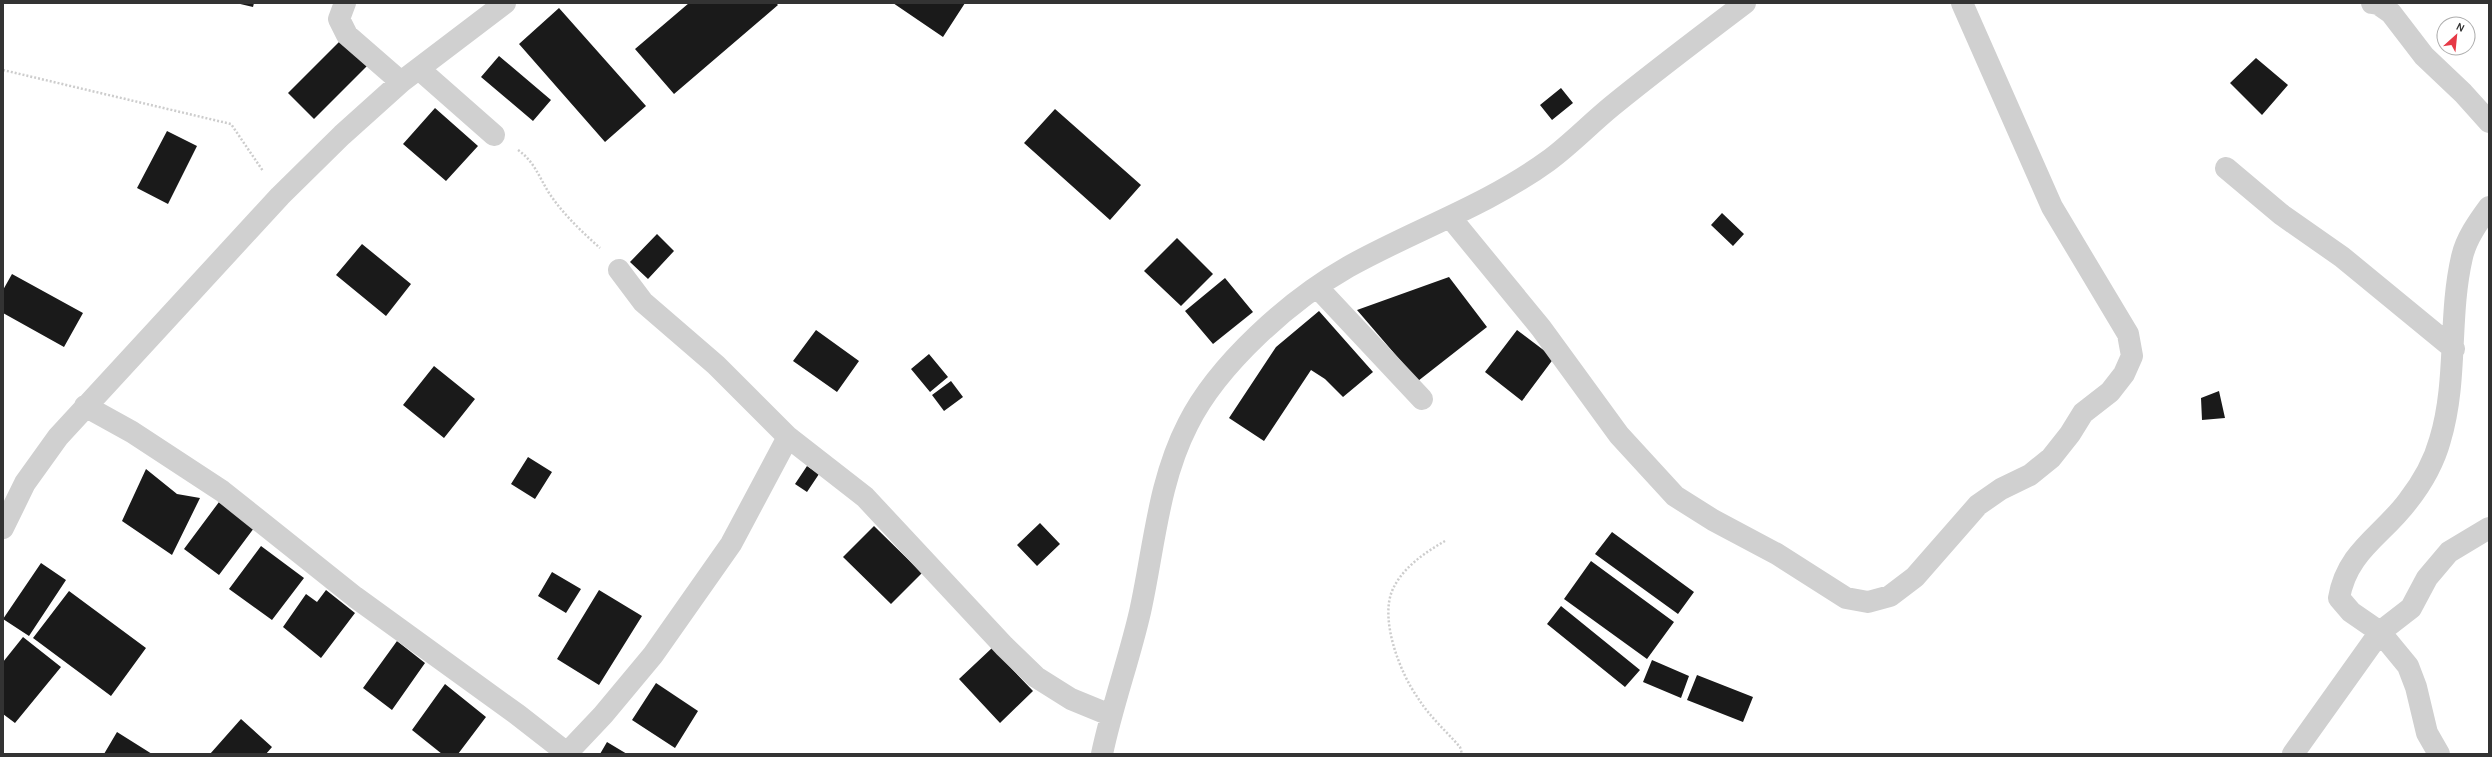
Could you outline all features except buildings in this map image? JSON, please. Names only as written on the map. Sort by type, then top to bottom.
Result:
[{"type":"street","points":[[345,3],[339,19],[347,35],[401,82]]},
{"type":"street","points":[[3,528],[25,483],[58,437],[280,196],[342,134],[401,82],[505,3]]},
{"type":"street","points":[[1102,754],[1110,715],[1136,630],[1160,503],[1171,461],[1189,422],[1211,386],[1238,356],[1292,305],[1317,286],[1348,267],[1499,192],[1548,161],[1612,106],[1745,3]]},
{"type":"street","points":[[1450,217],[1541,328],[1618,435],[1675,496],[1713,520],[1777,554],[1846,598],[1868,602],[1890,596],[1915,577],[1978,506],[2001,489],[2030,475],[2051,458],[2070,434],[2083,413],[2110,392],[2124,374],[2132,356],[2128,334],[2052,208],[1962,3]]},
{"type":"street","points":[[2372,3],[2378,4],[2391,13],[2424,56],[2463,93],[2489,122]]},
{"type":"street","points":[[419,69],[494,135]]},
{"type":"street","points":[[2226,168],[2282,215],[2342,257],[2454,349]]},
{"type":"street","points":[[2439,754],[2427,733],[2416,687],[2408,666],[2380,632],[2351,612],[2340,598],[2343,579],[2358,555],[2408,502],[2427,473],[2440,440],[2454,349],[2462,256],[2474,227],[2489,207]]},
{"type":"street","points":[[618,270],[643,302],[716,365],[788,437],[865,497],[1004,646],[1036,677],[1072,699],[1110,715]]},
{"type":"street","points":[[1317,286],[1422,399]]},
{"type":"street","points":[[85,406],[138,435],[222,491],[355,597],[567,753],[603,715],[653,655],[731,544],[788,437]]},
{"type":"street","points":[[2293,754],[2380,632],[2411,608],[2427,578],[2449,552],[2489,528]]},
{"type":"path","points":[[3,70],[231,124],[280,196]]},
{"type":"path","points":[[494,135],[526,156],[538,171],[548,192],[568,218],[603,250],[618,270]]},
{"type":"path","points":[[1445,541],[1422,555],[1406,571],[1392,592],[1388,623],[1399,662],[1418,698],[1460,747],[1462,754]]}]
